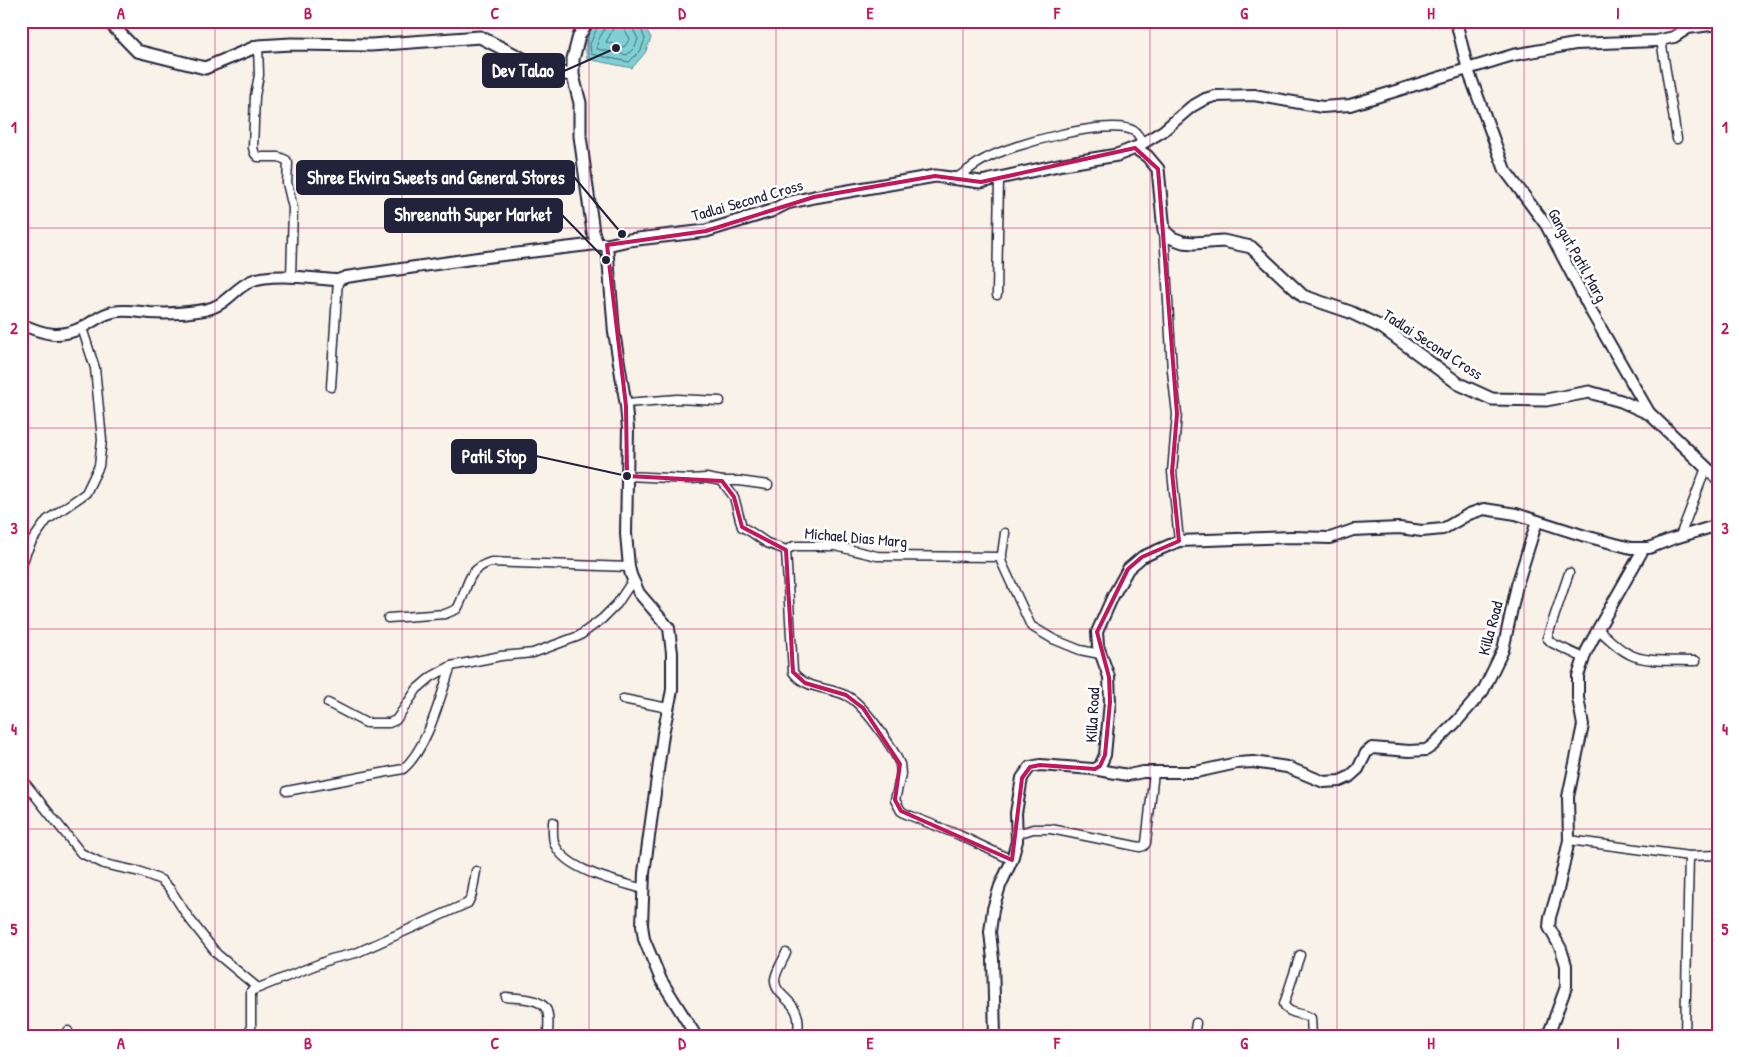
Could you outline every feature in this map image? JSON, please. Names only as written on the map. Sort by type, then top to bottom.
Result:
[{"type":"main road","points":[[108,21],[137,51],[205,68],[258,46],[292,44],[371,45],[480,38],[534,65],[574,76]]},
{"type":"main road","points":[[588,21],[579,36],[573,59],[574,76],[580,103],[580,136],[592,232],[602,244]]},
{"type":"main road","points":[[1139,146],[1158,169],[1164,231]]},
{"type":"main road","name":"Tadlai Second Cross","points":[[602,244],[706,231],[771,211],[788,203],[814,197],[935,176],[981,182],[1063,164],[1117,155],[1139,146]]},
{"type":"main road","name":"Tadlai Second Cross","points":[[1164,231],[1172,238],[1183,242],[1223,241],[1251,247],[1303,296],[1350,312],[1383,328],[1459,384],[1492,399],[1546,400],[1589,392],[1621,401],[1650,414]]},
{"type":"main road","name":"Gangut Patil Marg","points":[[1650,414],[1718,479]]},
{"type":"street","name":"Gangut Patil Marg","points":[[1456,21],[1468,70],[1505,170],[1546,225],[1592,313],[1650,414]]},
{"type":"street","name":"Tadlai Second Cross","points":[[1139,146],[1163,131],[1191,107],[1215,96],[1254,95],[1322,107],[1350,105],[1513,55],[1575,44],[1661,40],[1674,37],[1688,25],[1718,24]]},
{"type":"street","points":[[1661,40],[1677,139]]},
{"type":"street","points":[[258,46],[260,75],[255,96],[254,148],[255,154],[258,157],[279,157],[288,163],[287,183],[293,208],[291,277]]},
{"type":"street","points":[[956,178],[986,158],[1040,140],[1089,128],[1111,128],[1136,132],[1139,146]]},
{"type":"street","points":[[997,295],[999,178]]},
{"type":"street","points":[[1164,231],[1172,371],[1177,414],[1172,472],[1179,541]]},
{"type":"street","points":[[602,244],[626,403],[628,429],[626,534],[629,567],[639,594],[669,628],[672,653],[672,690],[648,846],[643,889],[642,925],[644,939],[661,980],[696,1036]]},
{"type":"street","name":"Tadlai Second Cross","points":[[21,324],[51,335],[82,328],[98,317],[120,310],[153,313],[204,310],[223,304],[234,292],[253,280],[271,277],[338,280],[346,277],[468,259],[602,244]]},
{"type":"street","points":[[331,387],[338,280]]},
{"type":"street","points":[[21,568],[24,553],[47,520],[86,493],[100,466],[102,440],[95,368],[82,328]]},
{"type":"street","points":[[626,403],[677,399],[720,401]]},
{"type":"street","points":[[1680,536],[1706,468]]},
{"type":"street","points":[[627,476],[706,478],[768,485]]},
{"type":"street","name":"Michael Dias Marg","points":[[722,481],[734,497],[742,528],[752,532],[767,543],[786,550],[794,546],[834,546],[877,556],[1002,557]]},
{"type":"street","name":"Killa Road","points":[[1095,769],[1100,766],[1105,755],[1110,702],[1109,677],[1100,654],[1097,632],[1113,596],[1128,570],[1142,557],[1179,541],[1292,537],[1330,538],[1353,530],[1399,528],[1422,531],[1443,529],[1469,514],[1484,509],[1516,514],[1585,536],[1631,548],[1649,548],[1680,536],[1718,525]]},
{"type":"street","name":"Killa Road","points":[[1095,769],[1128,776],[1143,772],[1196,772],[1237,763],[1253,762],[1287,767],[1324,782],[1340,781],[1349,776],[1358,769],[1366,753],[1372,748],[1409,751],[1426,750],[1458,720],[1483,691],[1491,676],[1502,650],[1517,585],[1537,521]]},
{"type":"street","points":[[1005,533],[1001,561],[1031,626],[1053,640],[1080,650],[1100,654]]},
{"type":"street","points":[[1548,1036],[1566,988],[1566,965],[1561,949],[1549,927],[1569,840],[1568,797],[1583,725],[1578,698],[1578,676],[1584,658],[1598,629],[1644,548]]},
{"type":"street","points":[[786,550],[793,672],[797,678],[805,683],[846,695],[863,708],[900,764],[901,774],[895,800],[901,811],[1012,860]]},
{"type":"street","points":[[388,618],[445,614],[457,609],[474,570],[482,564],[491,562],[629,567]]},
{"type":"street","points":[[1569,573],[1547,638],[1552,643],[1584,658]]},
{"type":"street","points":[[328,703],[366,722],[389,723],[396,720],[417,689],[431,676],[451,666],[501,656],[533,653],[578,636],[602,619],[617,604],[633,580]]},
{"type":"street","points":[[1598,629],[1628,654],[1636,657],[1696,660]]},
{"type":"street","points":[[287,791],[403,769],[411,763],[424,742],[451,666]]},
{"type":"street","points":[[623,699],[668,708]]},
{"type":"street","points":[[995,1036],[993,959],[990,932],[993,909],[1000,886],[1012,860],[1017,841],[1016,813],[1022,778],[1030,767],[1040,765],[1095,769]]},
{"type":"street","points":[[1017,834],[1033,829],[1051,829],[1140,847],[1144,846],[1146,843],[1154,772]]},
{"type":"street","points":[[21,778],[81,853],[104,864],[141,872],[161,880],[170,889],[216,954],[258,988]]},
{"type":"street","points":[[553,822],[554,844],[565,859],[599,875],[643,889]]},
{"type":"street","points":[[1569,840],[1689,856],[1718,855]]},
{"type":"street","points":[[1685,1036],[1689,856]]},
{"type":"street","points":[[251,1036],[251,991],[330,959],[356,953],[468,903],[472,894],[476,871]]},
{"type":"street","points":[[786,953],[775,978],[778,990],[796,1010],[799,1020],[797,1036]]},
{"type":"street","points":[[1300,955],[1284,1004],[1290,1012],[1306,1014],[1311,1018],[1312,1036]]},
{"type":"street","points":[[506,997],[537,1001],[543,1005],[548,1014],[548,1036]]},
{"type":"street","points":[[1194,1036],[1196,1023]]},
{"type":"highlighted area","points":[[1135,148],[1158,169],[1177,414],[1172,472],[1179,541],[1142,557],[1128,569],[1097,632],[1109,677],[1110,702],[1105,755],[1100,766],[1095,769],[1040,765],[1030,767],[1022,778],[1012,860],[901,811],[895,800],[900,764],[863,708],[846,695],[805,683],[793,672],[786,550],[742,527],[734,497],[722,481],[627,476],[626,406],[607,245],[706,231],[814,197],[935,176],[981,182]]},
{"type":"water","points":[[597,21],[642,21],[651,38],[645,53],[632,68],[587,59],[587,39],[590,30]]},
{"type":"place","name":"Dev Talao","points":[[616,48]]},
{"type":"place","name":"Shree Ekvira Sweets and General Stores","points":[[622,234]]},
{"type":"place","name":"Shreenath Super Market","points":[[606,260]]},
{"type":"place","name":"Patil Stop","points":[[627,476]]}]
